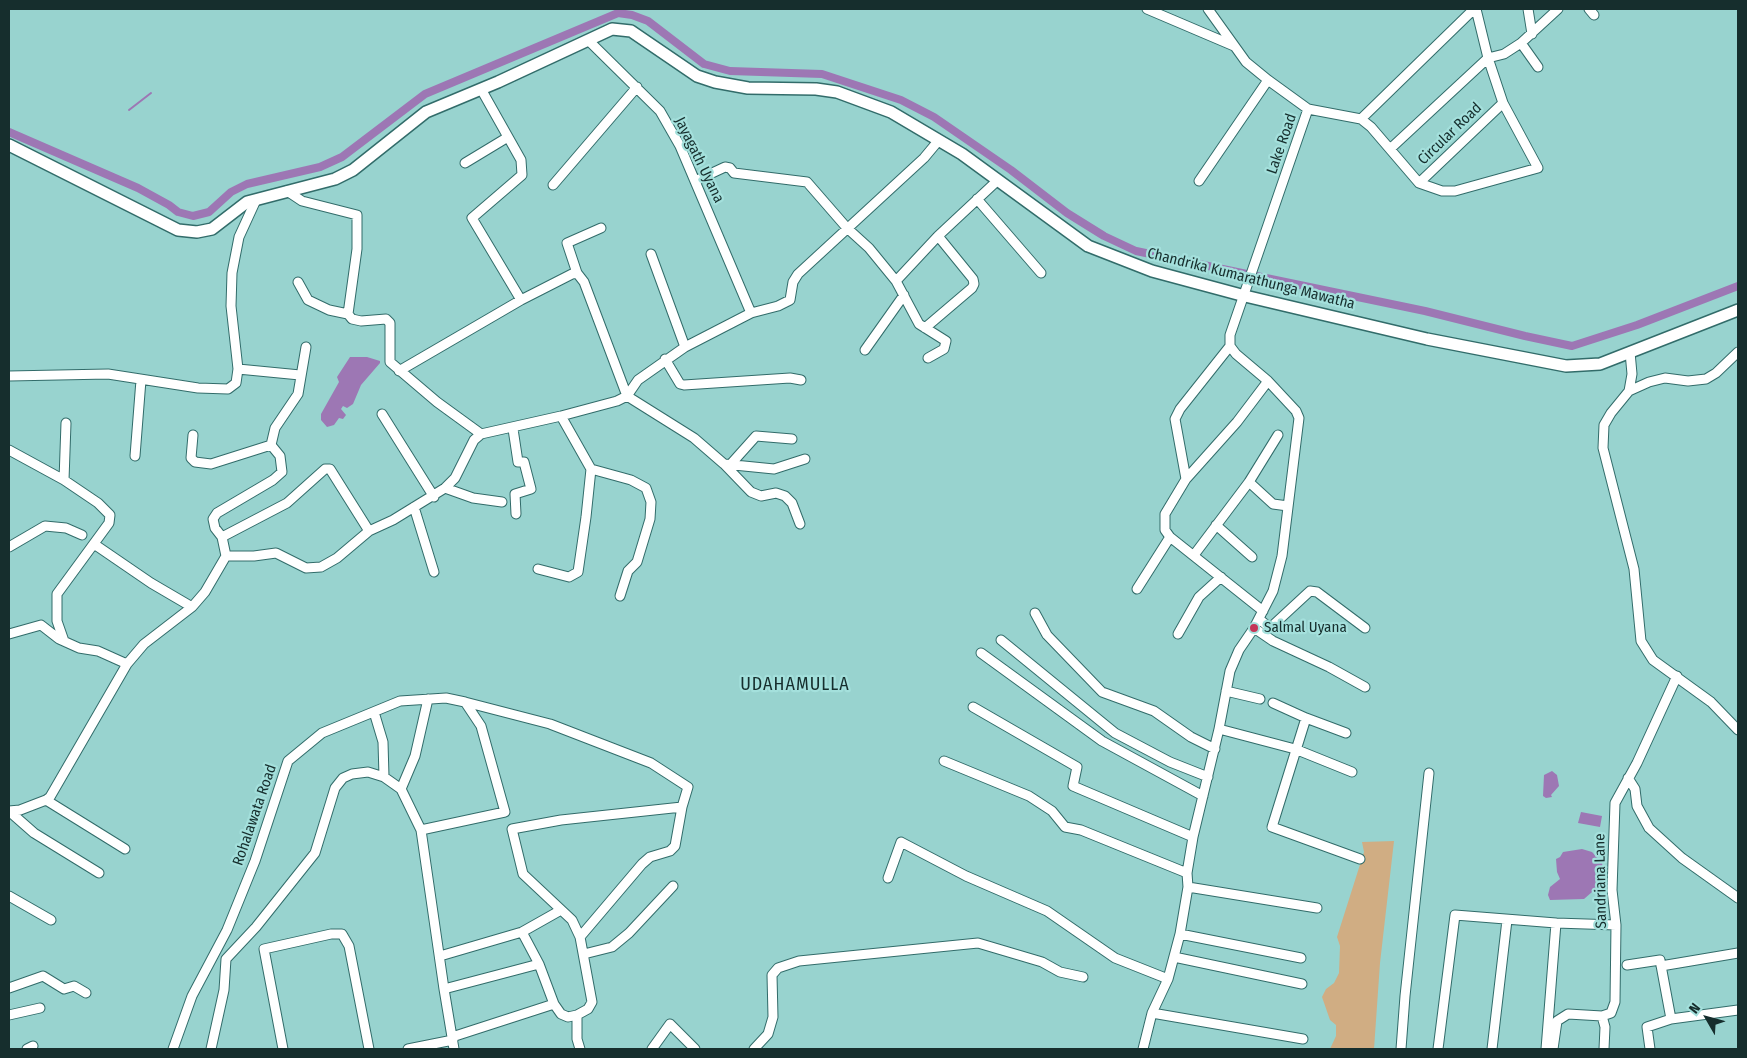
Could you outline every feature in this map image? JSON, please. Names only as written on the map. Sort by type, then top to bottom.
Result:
[{"type":"main road","name":"Chandrika Kumarathunga Mawatha","points":[[9,145],[178,230],[197,232],[212,229],[248,202],[335,179],[353,170],[426,112],[589,41],[612,29],[631,31],[696,76],[748,88],[816,89],[837,92],[891,112],[939,140],[998,180],[1088,246],[1152,271],[1246,291],[1427,339],[1566,366],[1600,364],[1738,310]]},
{"type":"street","points":[[1147,9],[1234,46]]},
{"type":"street","name":"Lake Road","points":[[1208,9],[1246,62],[1308,109],[1230,334],[1230,346]]},
{"type":"street","points":[[1308,109],[1361,120],[1475,9]]},
{"type":"street","name":"Circular Road","points":[[1361,120],[1371,127],[1419,183],[1503,103],[1488,58],[1475,9]]},
{"type":"street","points":[[1528,9],[1532,34]]},
{"type":"street","points":[[1390,149],[1488,58],[1504,54],[1521,43],[1558,9]]},
{"type":"street","name":"Jayagath Uyana","points":[[589,41],[660,112],[680,146],[751,313]]},
{"type":"street","points":[[1521,43],[1538,67]]},
{"type":"street","points":[[1199,181],[1268,80]]},
{"type":"street","points":[[552,184],[637,87]]},
{"type":"street","points":[[481,89],[521,160],[522,175],[472,218],[521,300]]},
{"type":"street","points":[[1419,183],[1442,191],[1455,190],[1538,168],[1503,103]]},
{"type":"street","points":[[465,163],[508,137]]},
{"type":"street","points":[[226,556],[254,556],[276,553],[306,568],[322,567],[337,558],[369,531],[434,497],[445,488],[455,478],[474,440],[481,434],[561,416],[617,401],[627,396],[638,380],[665,359],[685,347],[751,313],[778,306],[790,300],[793,282],[798,274],[924,158],[939,140]]},
{"type":"street","points":[[695,181],[725,167],[730,168],[734,173],[807,182],[847,228],[869,248],[896,281],[919,324],[946,341],[944,349],[928,358]]},
{"type":"street","points":[[896,281],[938,236],[998,180]]},
{"type":"street","points":[[288,191],[302,201],[357,216],[357,249],[348,314]]},
{"type":"street","points":[[977,199],[1041,273]]},
{"type":"street","points":[[9,376],[108,374],[198,388],[228,388],[236,383],[238,369],[231,306],[232,273],[239,237],[256,200]]},
{"type":"street","points":[[600,228],[570,239],[567,243],[577,273],[584,282],[627,396],[694,438],[727,464],[751,492],[761,496],[776,494],[785,496],[792,503],[800,524]]},
{"type":"street","points":[[925,328],[972,288],[974,284],[973,279],[938,236]]},
{"type":"street","points":[[651,254],[685,347]]},
{"type":"street","points":[[398,371],[521,300],[577,273]]},
{"type":"street","points":[[298,282],[308,300],[329,310],[348,314],[352,319],[361,321],[386,319],[390,323],[390,362],[398,371],[481,434]]},
{"type":"street","points":[[865,350],[904,295]]},
{"type":"street","points":[[1143,1049],[1152,1013],[1168,979],[1180,934],[1188,887],[1187,873],[1193,837],[1220,729],[1230,671],[1239,650],[1254,628],[1273,591],[1282,556],[1299,418],[1296,411],[1230,346],[1180,409],[1175,419],[1186,479]]},
{"type":"street","points":[[271,445],[275,428],[298,394],[306,347]]},
{"type":"street","points":[[1629,391],[1632,374],[1630,352]]},
{"type":"street","points":[[1738,352],[1716,373],[1706,379],[1688,381],[1665,378],[1649,382],[1629,391],[1604,424],[1603,448],[1634,569],[1641,641],[1653,660],[1711,702],[1738,730]]},
{"type":"street","points":[[665,359],[680,384],[684,385],[790,378],[801,380]]},
{"type":"street","points":[[238,369],[300,375]]},
{"type":"street","points":[[135,456],[141,380]]},
{"type":"street","points":[[1268,382],[1237,422],[1186,479],[1165,514],[1165,530],[1170,538],[1221,577],[1261,615],[1270,628],[1310,591],[1317,592],[1365,628]]},
{"type":"street","points":[[382,414],[434,497]]},
{"type":"street","points":[[538,569],[569,577],[578,572],[591,469],[561,416]]},
{"type":"street","points":[[64,480],[66,423]]},
{"type":"street","points":[[513,428],[518,462],[524,462],[531,489],[515,494],[516,514]]},
{"type":"street","points":[[193,435],[191,458],[195,462],[212,464],[271,445]]},
{"type":"street","points":[[1194,555],[1248,482],[1278,435]]},
{"type":"street","points":[[727,464],[756,436],[792,439]]},
{"type":"street","points":[[100,873],[34,833],[9,811],[20,810],[46,800],[127,664],[144,644],[192,607],[205,592],[226,556],[222,537],[215,528],[213,518],[217,513],[273,480],[282,472],[280,456],[271,445]]},
{"type":"street","points":[[9,450],[64,480],[110,515],[109,523],[57,594],[57,621],[64,641]]},
{"type":"street","points":[[727,464],[774,469],[805,459]]},
{"type":"street","points":[[222,537],[287,503],[325,469],[330,469],[369,531]]},
{"type":"street","points":[[591,469],[632,480],[646,488],[651,502],[650,519],[637,562],[628,572],[620,596]]},
{"type":"street","points":[[1248,482],[1273,504],[1288,506]]},
{"type":"street","points":[[445,488],[473,498],[502,502]]},
{"type":"street","points":[[414,507],[434,572]]},
{"type":"street","points":[[1216,525],[1252,557]]},
{"type":"street","points":[[9,547],[45,526],[66,528],[82,535]]},
{"type":"street","points":[[1138,589],[1170,538]]},
{"type":"street","points":[[94,544],[151,583],[192,607]]},
{"type":"street","points":[[1178,634],[1199,597],[1221,577]]},
{"type":"street","points":[[1035,613],[1047,635],[1102,692],[1154,711],[1191,737],[1215,749]]},
{"type":"street","points":[[9,634],[41,625],[53,636],[79,648],[98,651],[127,664]]},
{"type":"street","points":[[1254,628],[1273,641],[1329,667],[1365,687]]},
{"type":"street","points":[[1001,640],[1115,733],[1170,762],[1208,777]]},
{"type":"street","points":[[981,653],[1102,741],[1203,796]]},
{"type":"street","name":"Sandriana Lane","points":[[1602,1016],[1611,1013],[1615,1002],[1616,925],[1612,890],[1615,803],[1677,676]]},
{"type":"street","points":[[1226,691],[1260,699]]},
{"type":"street","name":"Rohalawata Road","points":[[173,1049],[192,996],[230,922],[254,861],[288,761],[322,733],[400,701],[446,698],[550,724],[651,763],[688,788],[682,807]]},
{"type":"street","points":[[401,789],[415,756],[428,699]]},
{"type":"street","points":[[465,702],[481,726],[505,812],[512,829],[523,874],[572,920],[580,937],[592,1002],[588,1009],[568,1017],[561,1014],[554,1004],[539,964],[522,932]]},
{"type":"street","points":[[1273,703],[1346,733]]},
{"type":"street","points":[[973,707],[1076,767],[1073,786],[1193,837]]},
{"type":"street","points":[[374,712],[383,742],[384,777]]},
{"type":"street","points":[[1306,718],[1272,827],[1360,859]]},
{"type":"street","points":[[1220,729],[1295,749],[1352,772]]},
{"type":"street","points":[[944,761],[1029,796],[1052,811],[1066,826],[1081,830],[1187,873]]},
{"type":"street","points":[[211,1049],[224,990],[226,959],[256,927],[316,852],[335,788],[343,778],[368,772],[384,777],[401,789],[421,830],[453,1042]]},
{"type":"street","points":[[1402,1049],[1405,996],[1429,773]]},
{"type":"street","points":[[1628,778],[1635,789],[1637,806],[1648,828],[1682,858],[1738,898]]},
{"type":"street","points":[[46,800],[125,850]]},
{"type":"street","points":[[512,829],[560,820],[682,807],[675,846],[670,851],[650,857],[642,864],[580,937]]},
{"type":"street","points":[[421,830],[505,812]]},
{"type":"street","points":[[888,878],[901,842],[966,876],[1047,911],[1115,958],[1168,979]]},
{"type":"street","points":[[584,954],[612,947],[629,933],[673,886]]},
{"type":"street","points":[[1188,887],[1317,908]]},
{"type":"street","points":[[9,896],[51,920]]},
{"type":"street","points":[[440,956],[522,932],[561,910]]},
{"type":"street","points":[[1438,1049],[1455,915],[1556,923],[1616,925]]},
{"type":"street","points":[[1492,1049],[1508,920]]},
{"type":"street","points":[[1546,1049],[1556,923]]},
{"type":"street","points":[[283,1049],[264,949],[336,934],[342,934],[350,946],[369,1049]]},
{"type":"street","points":[[1180,934],[1301,958]]},
{"type":"street","points":[[754,1049],[768,1034],[773,1017],[772,975],[778,968],[799,961],[978,943],[1042,962],[1060,972],[1083,977]]},
{"type":"street","points":[[1661,966],[1738,954]]},
{"type":"street","points":[[1174,958],[1302,984]]},
{"type":"street","points":[[1627,965],[1660,960],[1672,1019]]},
{"type":"street","points":[[444,989],[539,964]]},
{"type":"street","points":[[9,988],[43,976],[64,989],[74,986],[86,993]]},
{"type":"street","points":[[408,1049],[453,1042],[554,1004]]},
{"type":"street","points":[[9,1015],[40,1008]]},
{"type":"street","points":[[1650,1049],[1647,1027],[1672,1019],[1738,1010]]},
{"type":"street","points":[[1152,1013],[1302,1040]]},
{"type":"street","points":[[1553,1049],[1557,1021],[1568,1014],[1602,1016],[1605,1027],[1604,1049]]},
{"type":"street","points":[[577,1015],[580,1049]]},
{"type":"street","points":[[652,1049],[670,1024],[695,1049]]},
{"type":"shaded area","points":[[350,357],[367,357],[380,361],[380,363],[361,385],[353,404],[347,408],[343,406],[341,409],[346,415],[343,419],[339,418],[334,425],[327,427],[321,420],[321,414],[339,382],[337,377]]},
{"type":"shaded area","points":[[1552,771],[1557,775],[1559,786],[1551,795],[1552,797],[1546,798],[1543,796],[1544,775]]},
{"type":"shaded area","points":[[1581,812],[1602,816],[1600,827],[1578,823]]},
{"type":"shaded area","points":[[1394,841],[1380,963],[1374,1049],[1330,1049],[1336,1036],[1336,1025],[1330,1020],[1322,997],[1326,989],[1334,983],[1339,973],[1340,946],[1337,937],[1364,852],[1362,842]]},
{"type":"shaded area","points":[[1582,849],[1592,852],[1602,863],[1604,875],[1600,885],[1584,899],[1550,900],[1548,895],[1550,887],[1560,879],[1557,872],[1556,859],[1563,852]]},
{"type":"waterway","points":[[9,132],[138,188],[178,212],[193,216],[209,212],[231,192],[247,184],[320,167],[342,157],[425,94],[618,13],[632,15],[648,21],[704,64],[730,71],[822,74],[901,100],[934,117],[1011,170],[1067,213],[1104,236],[1136,251],[1425,311],[1572,346],[1637,325],[1738,286]]},
{"type":"waterway","points":[[129,110],[151,93]]},
{"type":"place","name":"Salmal Uyana","points":[[1254,628]]},
{"type":"district","name":"UDAHAMULLA","points":[[795,685]]}]
